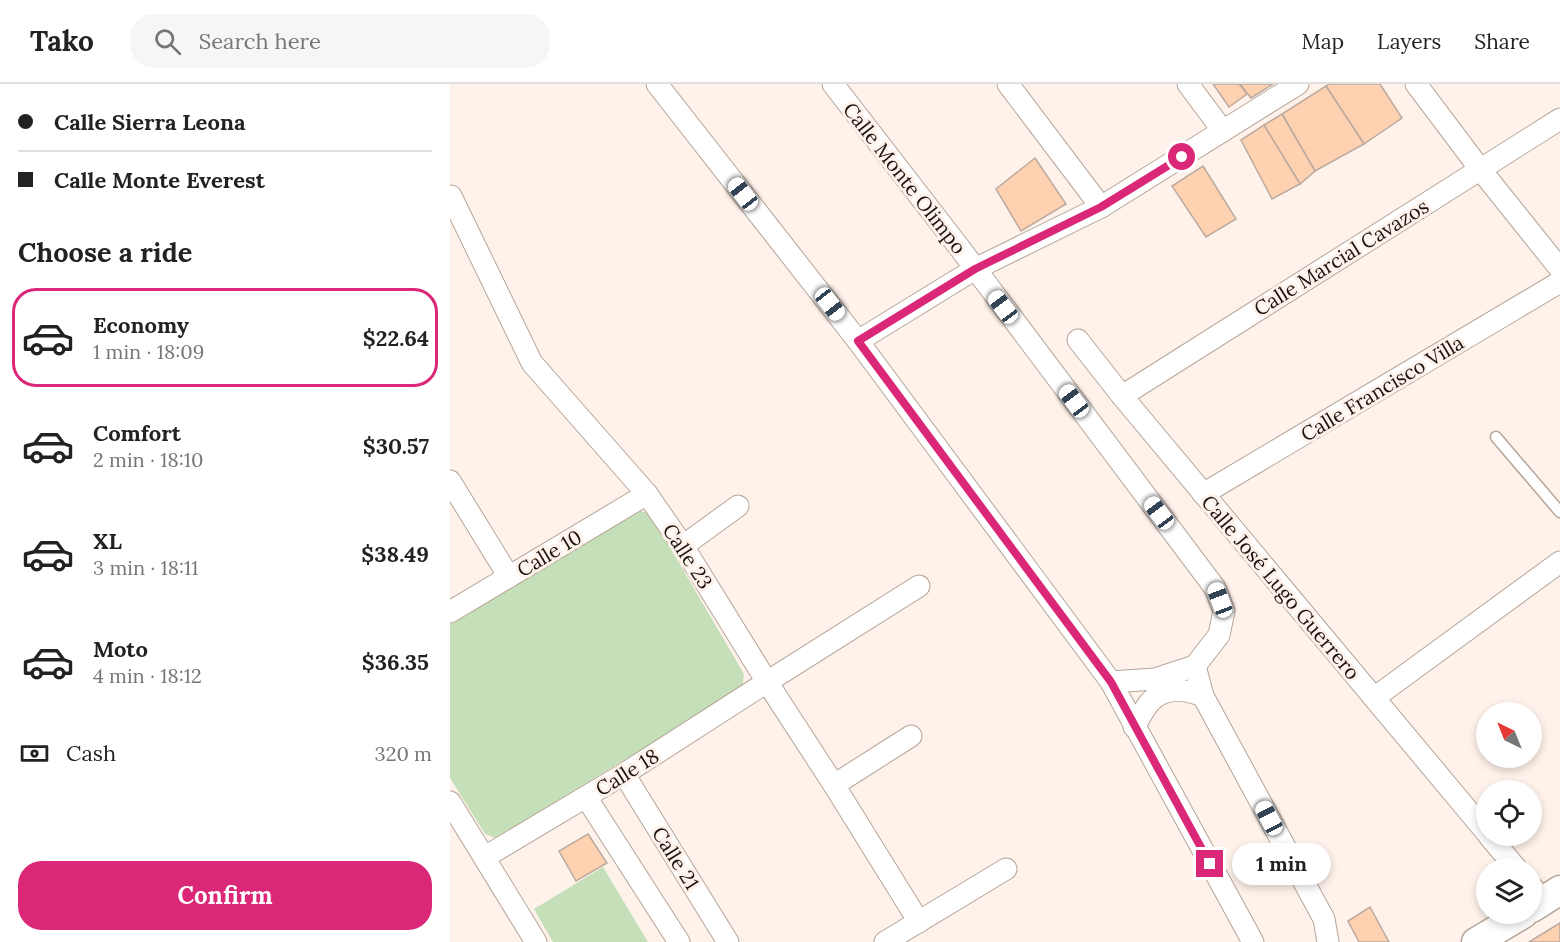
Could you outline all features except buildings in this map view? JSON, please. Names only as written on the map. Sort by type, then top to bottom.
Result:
[{"type":"street","points":[[657,84],[858,341],[1111,682],[1253,942]]},
{"type":"street","name":"Calle Monte Olimpo","points":[[833,84],[962,251],[1215,588],[1224,611],[1219,635],[1195,666]]},
{"type":"street","points":[[1008,84],[1101,207]]},
{"type":"street","points":[[1188,84],[1223,132]]},
{"type":"street","points":[[858,341],[975,269],[1101,207],[1298,84]]},
{"type":"street","points":[[1416,84],[1560,269]]},
{"type":"street","name":"Calle Marcial Cavazos","points":[[1122,396],[1560,119]]},
{"type":"street","name":"Calle 23","points":[[452,196],[531,363],[647,494],[683,546],[919,922]]},
{"type":"street","name":"Calle Francisco Villa","points":[[1203,494],[1560,282]]},
{"type":"street","name":"Calle José Lugo Guerrero","points":[[1078,340],[1203,494],[1476,820]]},
{"type":"street","points":[[450,481],[509,577]]},
{"type":"street","name":"Calle 10","points":[[450,612],[647,494]]},
{"type":"street","points":[[683,546],[738,506]]},
{"type":"street","points":[[1374,698],[1560,562]]},
{"type":"street","name":"Calle 18","points":[[485,857],[624,774],[919,586]]},
{"type":"street","points":[[1111,682],[1155,679],[1195,666],[1203,696],[1324,919],[1328,942]]},
{"type":"street","points":[[1134,726],[1149,703],[1160,694],[1174,690],[1187,690],[1203,696]]},
{"type":"street","points":[[834,785],[911,736]]},
{"type":"street","name":"Calle 21","points":[[624,774],[728,942]]},
{"type":"street","points":[[586,797],[679,942]]},
{"type":"street","points":[[450,802],[536,942]]},
{"type":"street","name":"Calle José Lugo Guerrero","points":[[1498,846],[1508,858]]},
{"type":"street","points":[[885,942],[1006,869]]},
{"type":"street","points":[[1476,942],[1503,924]]},
{"type":"lane","points":[[1496,437],[1560,512]]},
{"type":"green space","points":[[635,510],[650,513],[744,674],[742,689],[495,838],[485,834],[450,778],[450,623]]},
{"type":"green space","points":[[603,867],[648,942],[553,942],[534,909]]},
{"type":"route","points":[[1182,157],[1101,207],[975,269],[858,341],[1111,682],[1210,864]]}]
